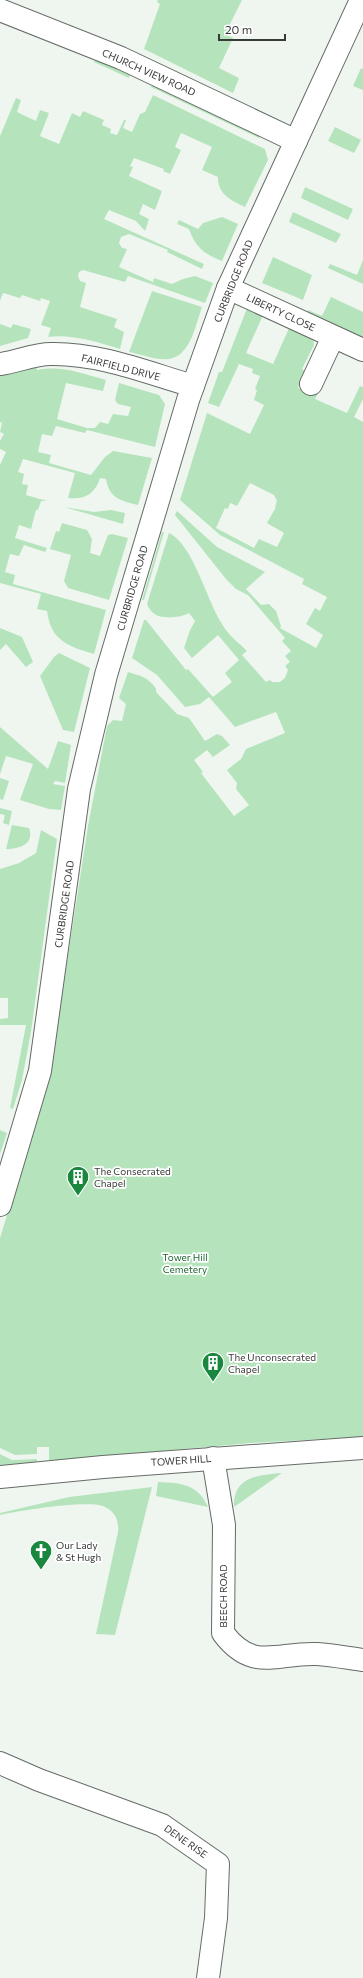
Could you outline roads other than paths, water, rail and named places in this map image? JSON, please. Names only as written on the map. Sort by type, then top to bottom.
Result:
[{"type":"main road","name":"CURBRIDGE ROAD","points":[[0,1205],[40,1071],[79,789],[99,702],[193,386],[228,288],[361,0]]},
{"type":"main road","name":"CHURCH VIEW ROAD","points":[[0,10],[121,58],[296,140]]},
{"type":"main road","name":"LIBERTY CLOSE","points":[[228,288],[363,350]]},
{"type":"main road","points":[[311,384],[334,337]]},
{"type":"main road","name":"FAIRFIELD DRIVE","points":[[0,364],[45,354],[78,356],[105,361],[193,386]]},
{"type":"main road","name":"TOWER HILL","points":[[0,1478],[103,1466],[363,1448]]},
{"type":"main road","name":"BEECH ROAD","points":[[213,1458],[224,1525],[223,1633],[232,1645],[245,1655],[264,1658],[316,1654],[363,1660]]},
{"type":"main road","name":"DENE RISE","points":[[0,1763],[39,1780],[162,1825],[218,1864],[216,1918],[208,1978]]},
{"type":"place","name":"The Consecrated Chapel","points":[[78,1196]]},
{"type":"place","name":"The Unconsecrated Chapel","points":[[213,1382]]},
{"type":"place","name":"Our Lady & St Hugh","points":[[41,1570]]},
{"type":"park label","name":"Tower Hill Cemetery","points":[[185,1262]]}]
